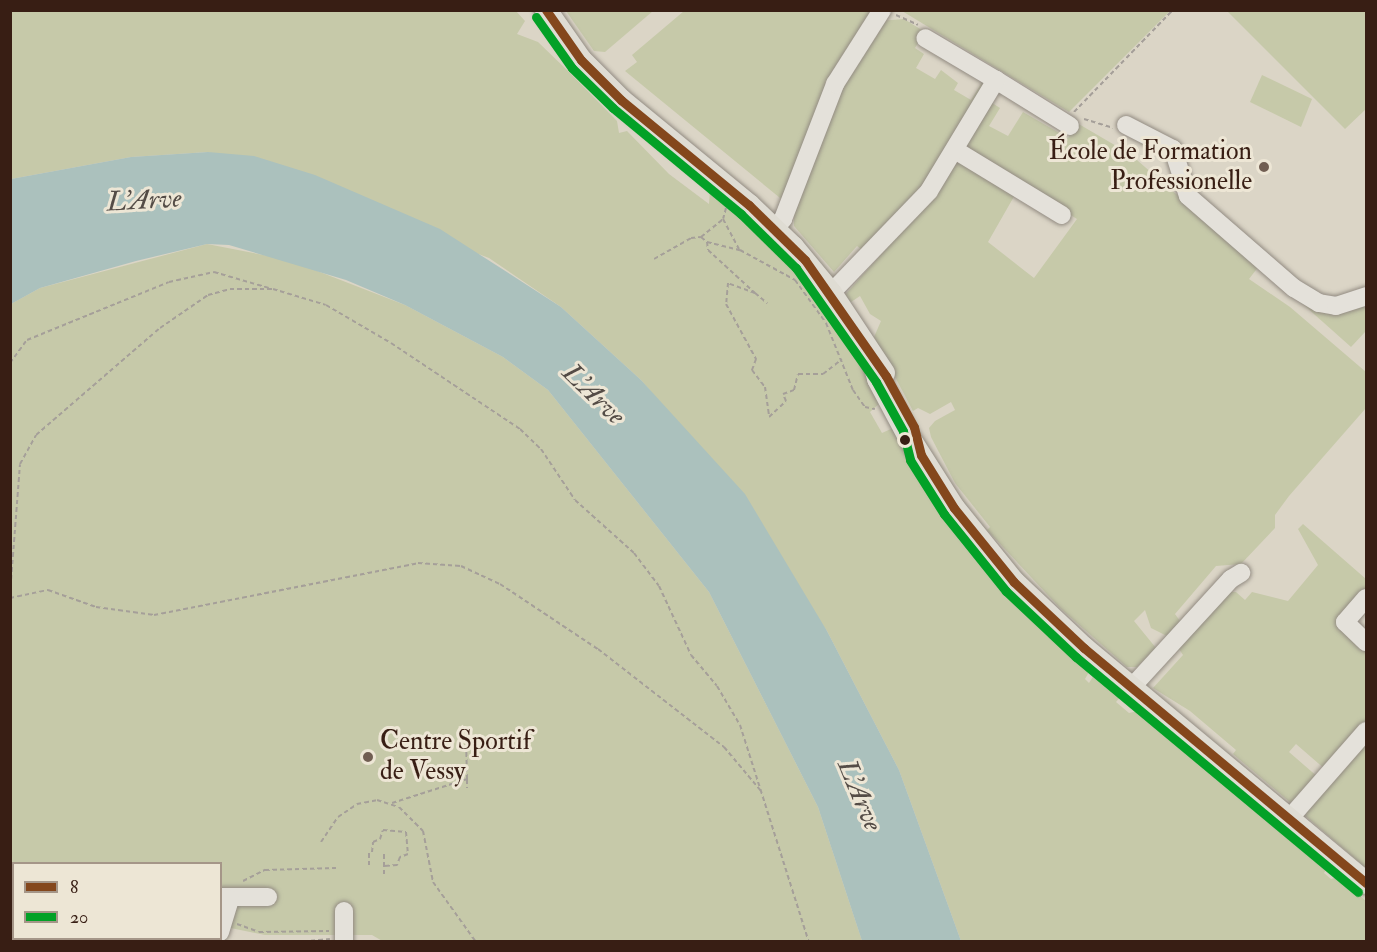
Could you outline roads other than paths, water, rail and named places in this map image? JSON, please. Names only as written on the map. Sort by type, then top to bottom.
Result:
[{"type":"main road","points":[[546,10],[582,60],[621,100],[776,229],[831,293],[873,361],[886,376],[914,427],[921,455],[954,508],[1014,582],[1131,688],[1366,883]]},
{"type":"street","points":[[776,229],[783,219],[835,84],[882,10]]},
{"type":"street","points":[[925,38],[1070,126]]},
{"type":"street","points":[[831,293],[929,191],[996,80]]},
{"type":"street","points":[[1126,125],[1173,149],[1188,196],[1294,288],[1318,303],[1336,306],[1366,296]]},
{"type":"street","points":[[955,150],[1062,215]]},
{"type":"street","points":[[1131,688],[1231,579],[1242,573]]},
{"type":"street","points":[[1366,598],[1345,622],[1366,642]]},
{"type":"street","points":[[1289,819],[1366,731]]},
{"type":"street","points":[[222,926],[225,898],[268,897]]},
{"type":"street","points":[[344,911],[344,938]]},
{"type":"water","name":"L'Arve","points":[[208,152],[254,156],[315,175],[440,229],[561,307],[641,380],[745,494],[827,631],[899,770],[961,941],[862,941],[818,807],[709,592],[548,390],[503,357],[405,305],[346,280],[229,245],[207,244],[136,261],[40,288],[11,304],[11,179],[131,157]]},
{"type":"place","name":"École de Formation Professionelle","points":[[1264,167]]},
{"type":"place","name":"Centre Sportif de Vessy","points":[[368,757]]}]
